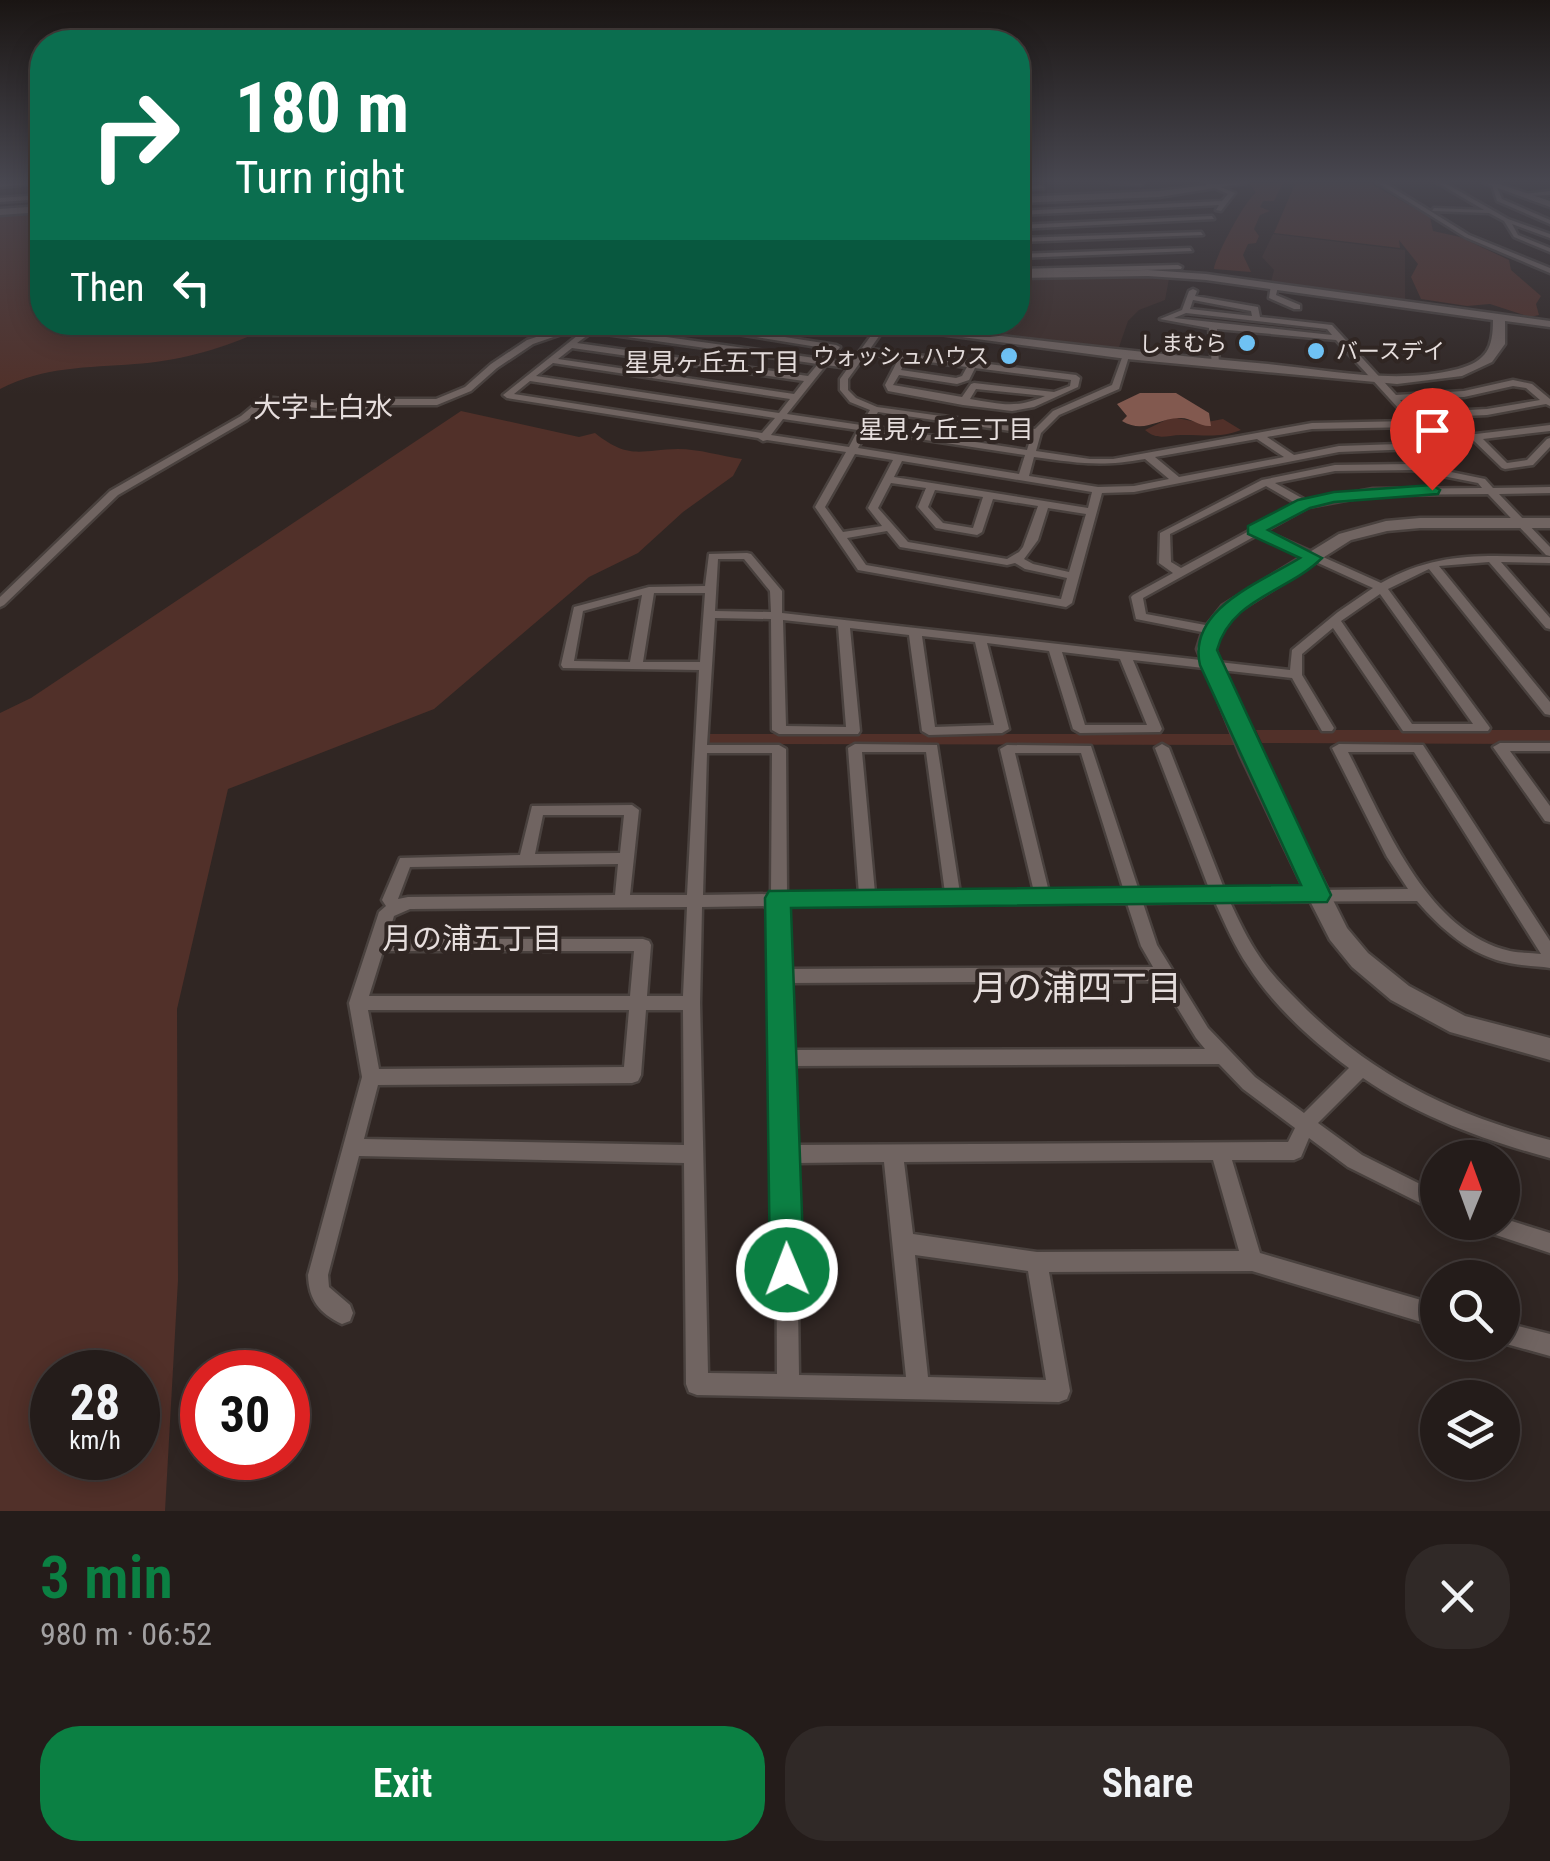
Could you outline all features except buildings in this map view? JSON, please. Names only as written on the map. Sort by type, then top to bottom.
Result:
[{"type":"street","points":[[1071,254],[1085,269]]},
{"type":"street","points":[[1030,256],[1089,254]]},
{"type":"street","points":[[1179,271],[1188,254]]},
{"type":"street","points":[[1509,254],[1550,271]]},
{"type":"street","points":[[1030,273],[1179,271]]},
{"type":"street","points":[[1030,272],[1179,271],[1550,324]]},
{"type":"street","points":[[1274,287],[1272,296],[1278,302],[1297,307]]},
{"type":"street","points":[[1185,311],[1192,295],[1254,309],[1256,318]]},
{"type":"street","points":[[581,335],[508,395],[1098,490],[1134,489],[1338,448],[1437,446],[1380,380],[1341,338],[1329,328],[1185,311],[1164,320],[1341,338]]},
{"type":"street","points":[[968,335],[1128,356],[1380,380],[1441,376],[1478,366],[1500,344],[1499,318]]},
{"type":"street","points":[[1212,326],[1215,364]]},
{"type":"street","points":[[0,603],[114,493],[244,418],[266,399],[349,409],[392,401],[437,402],[468,389],[530,342],[551,335]]},
{"type":"street","points":[[645,335],[852,366]]},
{"type":"street","points":[[631,417],[715,335]]},
{"type":"street","points":[[754,335],[836,347],[762,438]]},
{"type":"street","points":[[875,335],[844,379],[844,390],[853,400],[875,409],[1037,432]]},
{"type":"street","points":[[571,344],[810,379]]},
{"type":"street","points":[[863,351],[905,355],[1076,378],[1074,387],[1031,405],[1012,408],[963,402],[891,389],[888,384],[905,355]]},
{"type":"street","points":[[1023,478],[1037,432],[1056,412],[1116,388],[1128,356]]},
{"type":"street","points":[[551,360],[796,398]]},
{"type":"street","points":[[897,372],[957,380],[966,378],[972,364]]},
{"type":"street","points":[[529,378],[1090,462],[1147,456],[1312,426],[1413,420],[1549,402]]},
{"type":"street","points":[[1395,398],[1464,394],[1513,383],[1526,384],[1549,402]]},
{"type":"street","points":[[963,402],[974,386],[1057,392],[1081,401]]},
{"type":"street","points":[[1031,405],[1056,412]]},
{"type":"street","points":[[875,409],[820,507],[862,568],[1066,602],[1098,490]]},
{"type":"street","points":[[1428,437],[1476,437],[1550,428]]},
{"type":"street","points":[[1260,436],[1292,458]]},
{"type":"street","points":[[1476,437],[1506,466],[1530,463],[1550,442]]},
{"type":"street","points":[[1147,456],[1177,481]]},
{"type":"street","points":[[899,458],[873,508],[904,545],[1007,562],[1018,560],[1026,554],[1044,504]]},
{"type":"street","points":[[1178,572],[1165,563],[1165,534],[1266,482],[1335,468],[1412,467],[1481,482],[1550,556]]},
{"type":"street","points":[[888,479],[1092,512]]},
{"type":"street","points":[[1266,482],[1304,504]]},
{"type":"street","points":[[932,486],[924,507],[940,526],[976,532],[989,496]]},
{"type":"street","points":[[1212,630],[1140,616],[1138,597],[1304,504],[1373,492],[1550,490]]},
{"type":"street","points":[[1548,1053],[1460,1025],[1400,993],[1360,960],[1338,934],[1318,895],[1206,650],[1212,630],[1228,610],[1345,537],[1386,526],[1550,523]]},
{"type":"street","points":[[839,536],[888,528]]},
{"type":"street","points":[[1254,530],[1381,587],[1483,728],[1408,728],[1336,623]]},
{"type":"street","points":[[844,623],[853,730],[779,730],[776,591],[747,556],[712,556],[690,1003],[696,1384],[1058,1392],[1037,1262]]},
{"type":"street","points":[[1327,728],[1296,675],[1296,654],[1381,587],[1408,571],[1432,564],[1550,556]]},
{"type":"street","points":[[1018,560],[1029,567],[1074,576]]},
{"type":"street","points":[[1493,560],[1550,625]]},
{"type":"street","points":[[1432,564],[1550,711]]},
{"type":"street","points":[[706,666],[568,665],[578,610],[649,590],[711,589]]},
{"type":"street","points":[[636,665],[649,590]]},
{"type":"street","points":[[710,614],[779,616],[1296,675]]},
{"type":"street","points":[[915,632],[929,730],[1002,729],[980,638]]},
{"type":"street","points":[[1054,647],[1080,729],[1155,729],[1125,655]]},
{"type":"street","points":[[1550,747],[1500,747],[1550,817]]},
{"type":"street","points":[[866,897],[854,748],[932,748],[953,896]]},
{"type":"street","points":[[1162,748],[1250,958],[1298,1014],[1360,1068],[1428,1110],[1550,1149]]},
{"type":"street","points":[[1339,748],[1418,748],[1550,957],[1529,961],[1482,949],[1444,926],[1418,895],[1339,748]]},
{"type":"street","points":[[700,749],[779,750],[779,976],[786,1154],[788,1385]]},
{"type":"street","points":[[1042,895],[1007,749],[1086,749],[1150,946],[1202,1033],[1249,1083],[1355,1160],[1420,1194]]},
{"type":"street","points":[[526,860],[537,810],[632,810],[622,900]]},
{"type":"street","points":[[395,907],[390,900],[405,862],[627,858]]},
{"type":"street","points":[[342,1313],[318,1292],[318,1274],[371,1076],[358,1004],[386,912],[395,907],[408,902],[1418,895]]},
{"type":"street","points":[[371,1076],[632,1074],[643,945],[375,945]]},
{"type":"street","points":[[779,976],[1165,974]]},
{"type":"street","points":[[358,1004],[690,1003]]},
{"type":"street","points":[[783,1058],[1225,1056]]},
{"type":"street","points":[[786,1154],[1294,1150],[1307,1122],[1360,1068]]},
{"type":"street","points":[[354,1147],[692,1154]]},
{"type":"street","points":[[1220,1152],[1252,1260]]},
{"type":"street","points":[[893,1153],[918,1388]]},
{"type":"street","points":[[1520,1234],[1550,1244]]},
{"type":"street","points":[[904,1244],[1037,1262],[1252,1260],[1420,1311]]},
{"type":"street","points":[[1520,1338],[1550,1345]]},
{"type":"shaded area","points":[[0,254],[30,254],[30,335],[251,335],[189,356],[50,372],[0,389]]},
{"type":"shaded area","points":[[1219,254],[1244,254],[1251,272],[1214,269]]},
{"type":"shaded area","points":[[1264,254],[1405,254],[1405,301],[1271,282],[1274,270],[1262,257]]},
{"type":"shaded area","points":[[1410,254],[1495,254],[1509,260],[1511,270],[1541,296],[1536,304],[1539,315],[1530,317],[1490,304],[1467,306],[1421,299],[1411,277],[1418,264]]},
{"type":"shaded area","points":[[1030,278],[1169,279],[1165,300],[1139,310],[1128,321],[1117,353],[984,335],[1030,335]]},
{"type":"shaded area","points":[[1140,393],[1176,393],[1209,413],[1211,426],[1183,418],[1144,426],[1122,421],[1127,416],[1117,404]]},
{"type":"shaded area","points":[[461,411],[579,437],[595,433],[626,450],[686,449],[742,459],[733,476],[683,512],[638,553],[589,577],[434,709],[228,789],[177,1009],[178,1280],[165,1511],[0,1511],[0,713],[31,698]]},
{"type":"shaded area","points":[[1172,417],[1202,423],[1223,419],[1241,430],[1220,435],[1164,437],[1145,430]]},
{"type":"shaded area","points":[[1256,730],[1550,730],[1550,744],[1262,743]]},
{"type":"shaded area","points":[[707,734],[1232,734],[1237,745],[706,744]]},
{"type":"place","name":"しまむら","points":[[1247,343]]},
{"type":"place","name":"バースデイ","points":[[1316,351]]},
{"type":"place","name":"ウォッシュハウス","points":[[1009,356]]},
{"type":"district","name":"星見ヶ丘五丁目","points":[[712,362]]},
{"type":"district","name":"大字上白水","points":[[323,407]]},
{"type":"district","name":"星見ヶ丘三丁目","points":[[946,429]]},
{"type":"district","name":"月の浦五丁目","points":[[472,938]]},
{"type":"district","name":"月の浦四丁目","points":[[1077,988]]},
{"type":"route","points":[[787,1270],[778,898],[1318,895],[1251,756],[1206,650],[1212,630],[1228,610],[1313,558],[1254,530],[1304,504],[1334,497],[1432,490]]}]
